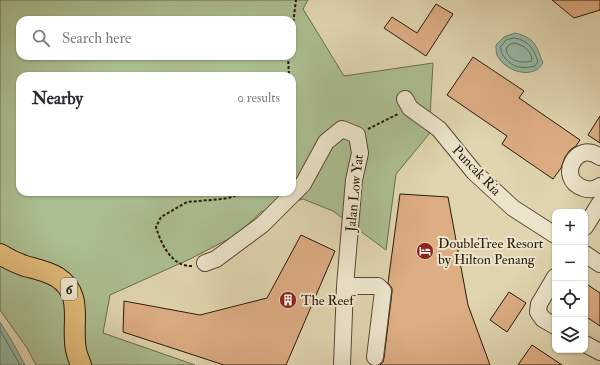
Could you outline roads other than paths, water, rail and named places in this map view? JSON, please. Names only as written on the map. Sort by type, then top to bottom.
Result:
[{"type":"main road","name":"6","points":[[0,254],[17,263],[47,272],[64,282],[70,290],[76,306],[75,342],[76,353],[81,365]]},
{"type":"main road","name":"6","points":[[0,262],[14,270],[45,278],[59,287],[64,294],[68,307],[70,356],[74,365]]},
{"type":"street","name":"Puncak Ria","points":[[408,103],[439,129],[474,172],[513,208],[552,233]]},
{"type":"street","name":"Jalan Low Yat","points":[[296,191],[303,184],[326,142],[342,129],[357,135],[360,153],[354,180],[345,286],[342,365]]},
{"type":"street","points":[[600,156],[595,153],[584,152],[575,158],[570,167],[571,178],[578,186],[588,190],[598,188],[600,186]]},
{"type":"street","name":"Jalan Low Yat","points":[[205,263],[216,260],[263,224],[291,196]]},
{"type":"street","points":[[588,222],[600,203]]},
{"type":"street","points":[[588,256],[600,264]]},
{"type":"street","points":[[552,324],[543,319],[538,312],[539,304],[553,281]]},
{"type":"street","points":[[345,286],[378,286],[383,291],[375,357]]},
{"type":"street","points":[[588,346],[600,352]]},
{"type":"water","points":[[515,33],[527,37],[534,43],[543,63],[539,68],[531,72],[520,72],[504,64],[500,60],[496,52],[496,45],[504,37]]},
{"type":"water","points":[[0,322],[13,343],[25,365],[0,365]]},
{"type":"place","name":"DoubleTree Resort by Hilton Penang","points":[[425,251]]},
{"type":"place","name":"The Reef","points":[[288,300]]}]
